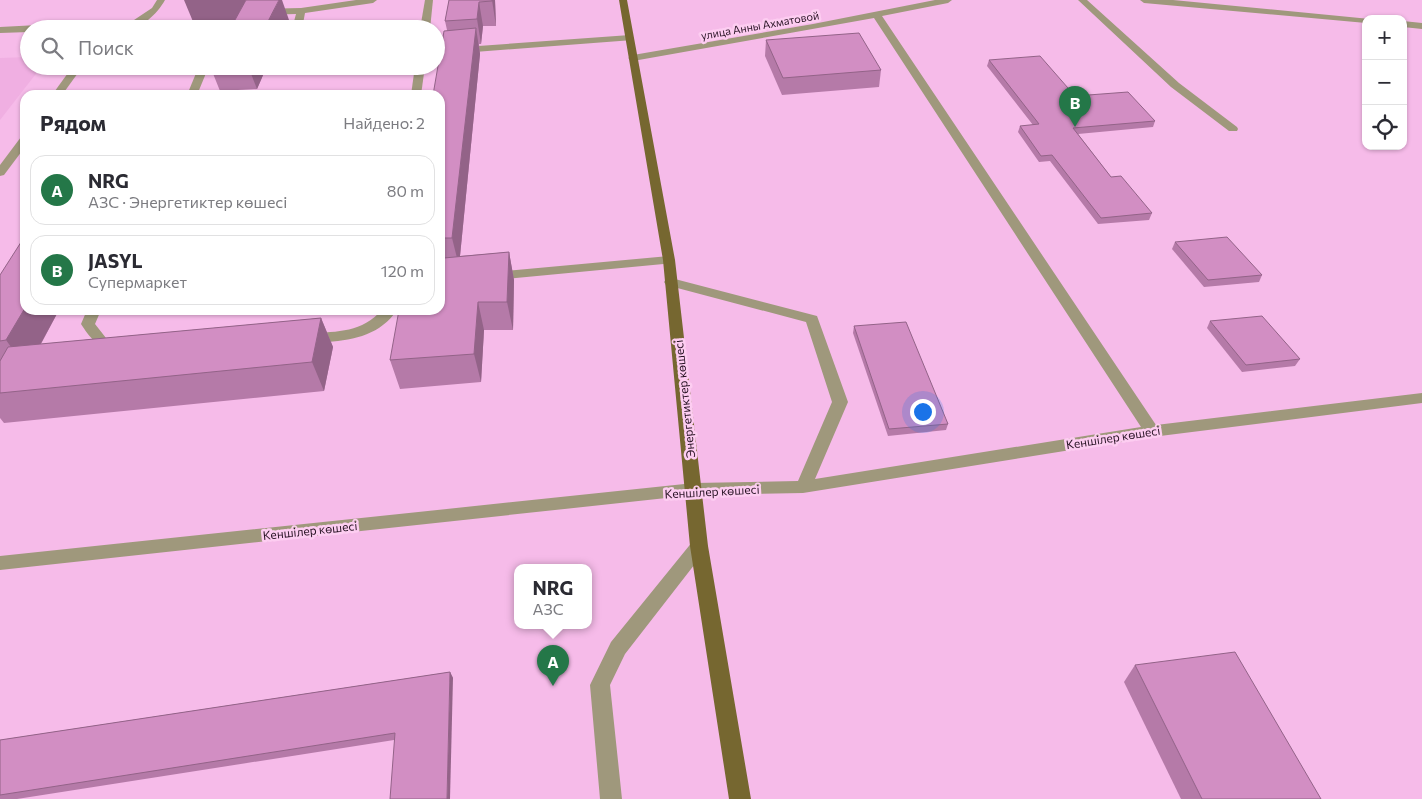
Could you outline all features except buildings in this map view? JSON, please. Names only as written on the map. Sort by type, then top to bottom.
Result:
[{"type":"main road","name":"Энергетиктер көшесі","points":[[623,0],[668,260],[700,546],[740,799]]},
{"type":"street","points":[[141,20],[155,10],[161,0]]},
{"type":"street","points":[[258,12],[263,0]]},
{"type":"street","points":[[245,20],[258,12],[301,11],[372,0]]},
{"type":"street","points":[[426,20],[429,0]]},
{"type":"street","name":"улица Анны Ахматовой","points":[[633,58],[948,0]]},
{"type":"street","points":[[1082,0],[1174,85],[1234,129]]},
{"type":"street","points":[[1144,0],[1362,20]]},
{"type":"street","points":[[299,20],[301,11]]},
{"type":"street","points":[[876,14],[1152,431]]},
{"type":"street","points":[[1407,24],[1422,26]]},
{"type":"street","points":[[0,30],[20,29]]},
{"type":"street","points":[[445,51],[630,38]]},
{"type":"street","points":[[61,90],[71,75]]},
{"type":"street","points":[[194,90],[200,75]]},
{"type":"street","points":[[417,90],[419,75]]},
{"type":"street","points":[[0,173],[20,146]]},
{"type":"street","points":[[480,277],[668,260]]},
{"type":"street","points":[[671,282],[812,319],[840,402],[804,487]]},
{"type":"street","points":[[92,315],[88,324],[101,341],[125,349],[135,348]]},
{"type":"street","points":[[294,339],[354,336],[380,322],[386,315]]},
{"type":"street","name":"Кеншілер көшесі","points":[[0,563],[694,489],[804,487],[1152,431],[1422,398]]},
{"type":"street","points":[[611,799],[600,685],[618,648],[700,546]]},
{"type":"shaded area","points":[[20,57],[20,75],[35,75],[23,90],[20,90],[20,94],[0,120],[0,58]]},
{"type":"place","name":"JASYL","points":[[1075,127]]},
{"type":"place","name":"NRG","points":[[553,686]]}]
